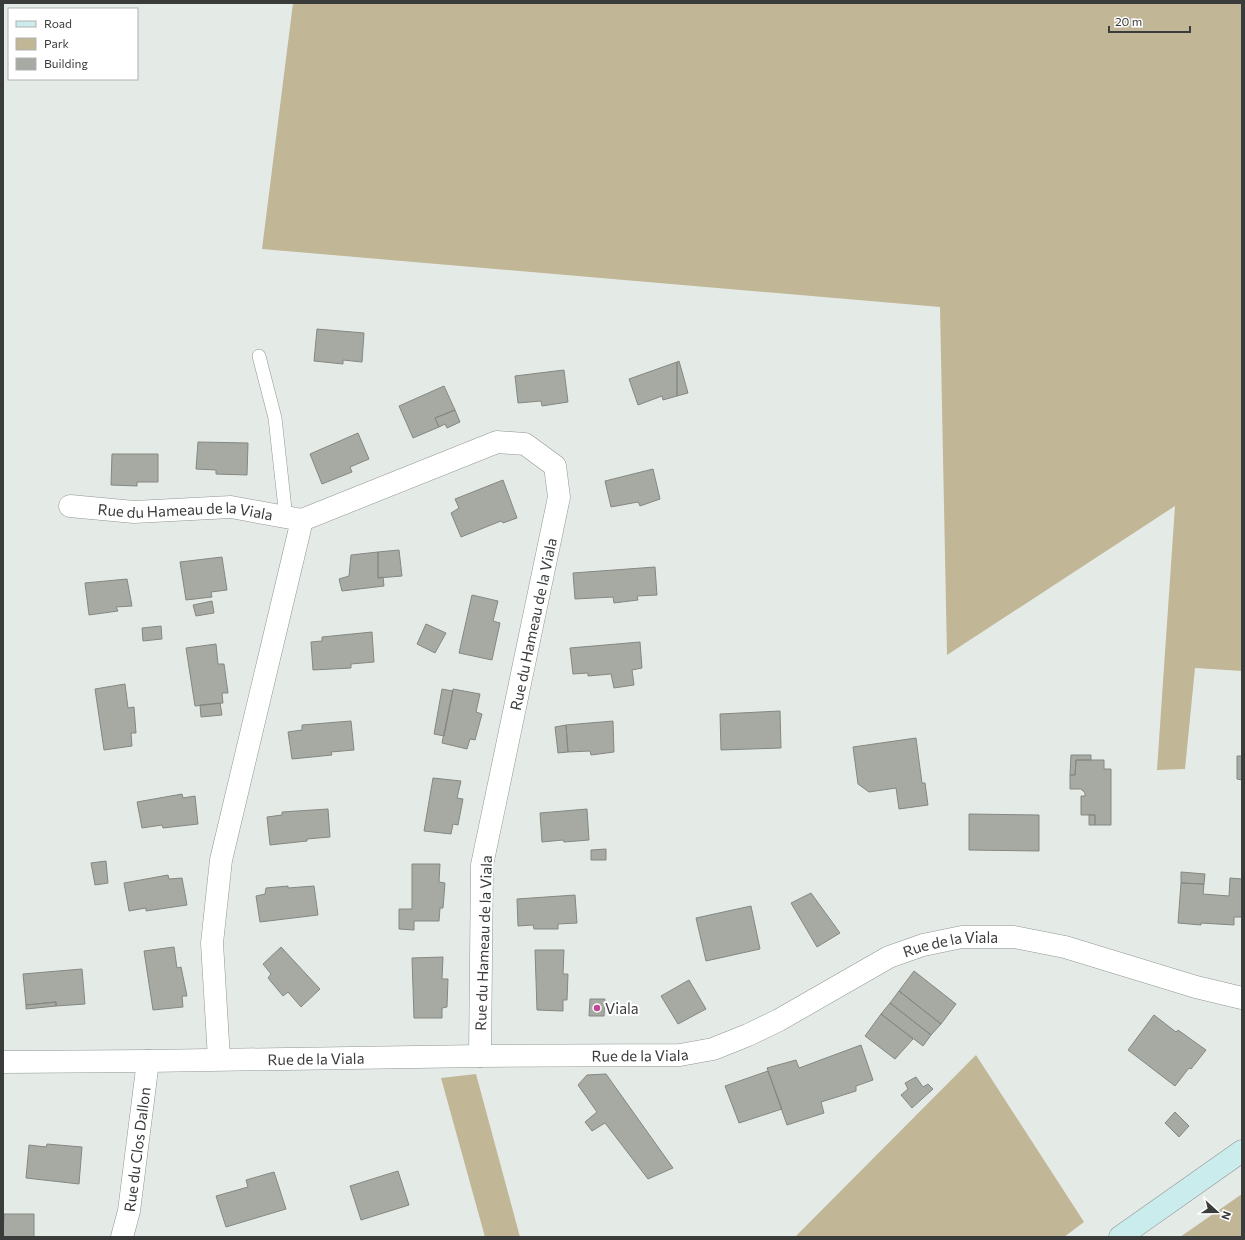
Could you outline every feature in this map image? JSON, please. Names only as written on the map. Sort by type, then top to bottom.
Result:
[{"type":"main road","points":[[1120,1237],[1242,1151]]},
{"type":"street","name":"Rue du Hameau de la Viala","points":[[70,506],[134,512],[231,508],[294,519],[497,442],[525,444],[555,466],[560,497],[482,865],[480,1056]]},
{"type":"street","points":[[219,1059],[212,943],[221,860],[294,519]]},
{"type":"street","name":"Rue de la Viala","points":[[3,1062],[680,1055],[713,1049],[748,1035],[779,1020],[889,957],[923,945],[962,937],[1014,937],[1065,947],[1196,987],[1242,998]]},
{"type":"street","name":"Rue du Clos Dallon","points":[[122,1237],[129,1212],[148,1061]]},
{"type":"lane","points":[[259,356],[275,418],[294,519]]},
{"type":"green space","points":[[293,3],[1242,3],[1242,671],[1195,668],[1185,769],[1157,770],[1175,506],[947,655],[940,307],[262,249]]},
{"type":"green space","points":[[976,1055],[1084,1222],[1064,1237],[795,1237]]},
{"type":"green space","points":[[476,1074],[520,1237],[485,1237],[441,1078]]},
{"type":"green space","points":[[1242,1194],[1242,1237],[1180,1237]]},
{"type":"building","points":[[317,329],[364,333],[362,362],[343,360],[343,364],[314,361]]},
{"type":"building","points":[[679,361],[688,393],[677,396],[677,362]]},
{"type":"building","points":[[677,362],[677,396],[663,400],[662,396],[638,405],[629,379]]},
{"type":"building","points":[[564,370],[568,402],[542,406],[541,401],[518,403],[515,376]]},
{"type":"building","points":[[444,386],[455,410],[435,418],[439,427],[413,438],[399,406]]},
{"type":"building","points":[[455,410],[460,422],[447,428],[445,424],[439,427],[435,418]]},
{"type":"building","points":[[358,433],[369,459],[350,467],[352,472],[322,484],[310,454]]},
{"type":"building","points":[[198,442],[248,443],[247,475],[216,474],[216,470],[196,469]]},
{"type":"building","points":[[112,454],[158,454],[158,482],[137,482],[137,486],[111,485]]},
{"type":"building","points":[[653,469],[660,499],[640,506],[638,502],[611,507],[605,481]]},
{"type":"building","points":[[503,480],[517,518],[503,523],[501,521],[461,537],[451,513],[459,508],[455,499]]},
{"type":"building","points":[[399,550],[402,576],[378,578],[378,552]]},
{"type":"building","points":[[378,552],[378,578],[383,577],[384,586],[342,591],[339,579],[349,576],[351,555]]},
{"type":"building","points":[[222,557],[227,590],[211,592],[212,597],[186,600],[180,562]]},
{"type":"building","points":[[655,567],[657,595],[637,596],[638,600],[614,603],[613,597],[575,599],[573,573]]},
{"type":"building","points":[[127,579],[132,606],[116,607],[118,611],[89,615],[85,583]]},
{"type":"building","points":[[472,595],[498,601],[493,621],[500,623],[492,660],[459,653]]},
{"type":"building","points":[[212,601],[214,613],[196,616],[193,605]]},
{"type":"building","points":[[426,624],[446,633],[435,653],[417,644]]},
{"type":"building","points":[[161,626],[162,639],[143,641],[142,628]]},
{"type":"building","points":[[372,632],[374,662],[351,664],[351,668],[313,670],[311,642],[322,641],[322,637]]},
{"type":"building","points":[[640,642],[642,668],[632,670],[634,685],[614,688],[611,674],[588,676],[588,673],[573,674],[570,648]]},
{"type":"building","points":[[216,644],[218,664],[224,664],[228,693],[222,693],[223,703],[195,706],[186,648]]},
{"type":"building","points":[[125,684],[128,708],[134,707],[136,733],[131,733],[132,746],[104,750],[95,689]]},
{"type":"building","points":[[442,689],[453,691],[444,736],[434,734]]},
{"type":"building","points":[[453,689],[480,694],[476,712],[482,714],[475,740],[470,739],[467,749],[442,743]]},
{"type":"building","points":[[220,703],[222,715],[201,717],[200,705]]},
{"type":"building","points":[[780,711],[781,748],[721,750],[720,714]]},
{"type":"building","points":[[351,721],[354,750],[331,752],[332,755],[292,759],[288,732],[302,730],[302,725]]},
{"type":"building","points":[[613,721],[614,752],[591,755],[590,751],[568,752],[566,725]]},
{"type":"building","points":[[566,725],[568,752],[558,753],[555,727]]},
{"type":"building","points":[[916,738],[922,783],[925,783],[928,805],[899,809],[896,788],[869,792],[858,784],[853,747]]},
{"type":"building","points":[[1071,755],[1091,755],[1091,760],[1076,760],[1075,775],[1070,775]]},
{"type":"building","points":[[1237,756],[1242,756],[1242,780],[1237,779]]},
{"type":"building","points":[[1076,760],[1104,760],[1104,769],[1111,769],[1111,825],[1095,825],[1095,815],[1081,815],[1081,796],[1085,796],[1085,793],[1081,789],[1070,789],[1070,775],[1075,775]]},
{"type":"building","points":[[433,778],[461,781],[457,798],[463,799],[458,825],[453,824],[451,834],[424,831]]},
{"type":"building","points":[[182,794],[183,798],[195,796],[198,824],[163,828],[162,825],[142,828],[137,802]]},
{"type":"building","points":[[328,809],[330,837],[270,845],[267,817],[282,815],[282,812]]},
{"type":"building","points":[[587,809],[589,840],[542,842],[540,813]]},
{"type":"building","points":[[969,814],[1039,815],[1039,851],[969,850]]},
{"type":"building","points":[[1089,815],[1095,815],[1095,825],[1089,825]]},
{"type":"building","points":[[606,849],[606,860],[591,860],[591,850]]},
{"type":"building","points":[[106,861],[108,883],[95,885],[91,863]]},
{"type":"building","points":[[412,864],[440,864],[439,882],[445,883],[443,908],[440,908],[439,921],[414,921],[414,930],[399,929],[399,909],[412,909]]},
{"type":"building","points":[[1181,872],[1205,874],[1204,884],[1181,883]]},
{"type":"building","points":[[168,875],[169,879],[182,878],[187,905],[146,911],[146,908],[129,911],[124,883]]},
{"type":"building","points":[[1230,878],[1242,879],[1242,917],[1234,917],[1234,925],[1178,923],[1181,883],[1204,884],[1203,894],[1229,896]]},
{"type":"building","points":[[288,886],[288,888],[314,886],[318,915],[260,922],[256,896],[265,894],[266,888]]},
{"type":"building","points":[[811,893],[840,933],[817,947],[791,903]]},
{"type":"building","points":[[575,895],[577,923],[558,924],[558,929],[534,929],[533,925],[518,926],[517,899]]},
{"type":"building","points":[[751,906],[760,949],[706,961],[696,918]]},
{"type":"building","points":[[174,947],[177,968],[181,967],[187,996],[182,996],[183,1007],[153,1010],[144,951]]},
{"type":"building","points":[[281,947],[320,989],[301,1007],[288,992],[283,996],[268,978],[271,974],[263,964]]},
{"type":"building","points":[[535,950],[564,950],[563,974],[568,974],[567,1000],[563,1000],[563,1011],[537,1010]]},
{"type":"building","points":[[443,957],[442,979],[448,979],[447,1007],[442,1008],[442,1018],[414,1018],[412,958]]},
{"type":"building","points":[[82,969],[85,1004],[56,1006],[56,1002],[26,1005],[23,974]]},
{"type":"building","points":[[914,971],[956,1004],[941,1024],[899,991]]},
{"type":"building","points":[[689,980],[706,1009],[678,1024],[661,996]]},
{"type":"building","points":[[899,991],[941,1024],[931,1035],[890,1003]]},
{"type":"building","name":"Viala","points":[[590,999],[605,999],[604,1016],[589,1016]]},
{"type":"building","points":[[56,1002],[56,1006],[26,1009],[26,1005]]},
{"type":"building","points":[[890,1003],[931,1035],[923,1046],[881,1014]]},
{"type":"building","points":[[881,1014],[913,1039],[895,1059],[865,1036]]},
{"type":"building","points":[[1154,1015],[1176,1032],[1178,1030],[1206,1050],[1175,1086],[1128,1050]]},
{"type":"building","points":[[861,1045],[873,1080],[856,1086],[856,1091],[821,1102],[824,1113],[787,1125],[767,1068],[796,1060],[799,1068]]},
{"type":"building","points":[[768,1071],[782,1109],[739,1123],[725,1086]]},
{"type":"building","points":[[606,1074],[673,1168],[648,1179],[605,1123],[592,1131],[585,1122],[597,1112],[578,1085],[587,1075]]},
{"type":"building","points":[[916,1077],[923,1087],[928,1084],[933,1089],[912,1108],[901,1095],[908,1089],[905,1083]]},
{"type":"building","points":[[1175,1112],[1189,1126],[1179,1137],[1165,1123]]},
{"type":"building","points":[[47,1144],[82,1147],[79,1184],[26,1178],[29,1145],[46,1147]]},
{"type":"building","points":[[398,1171],[409,1205],[361,1220],[350,1186]]},
{"type":"building","points":[[274,1172],[286,1209],[226,1227],[216,1196],[248,1187],[246,1180]]},
{"type":"building","points":[[4,1214],[34,1214],[34,1237],[3,1237]]},
{"type":"place","name":"Viala","points":[[597,1008]]}]
